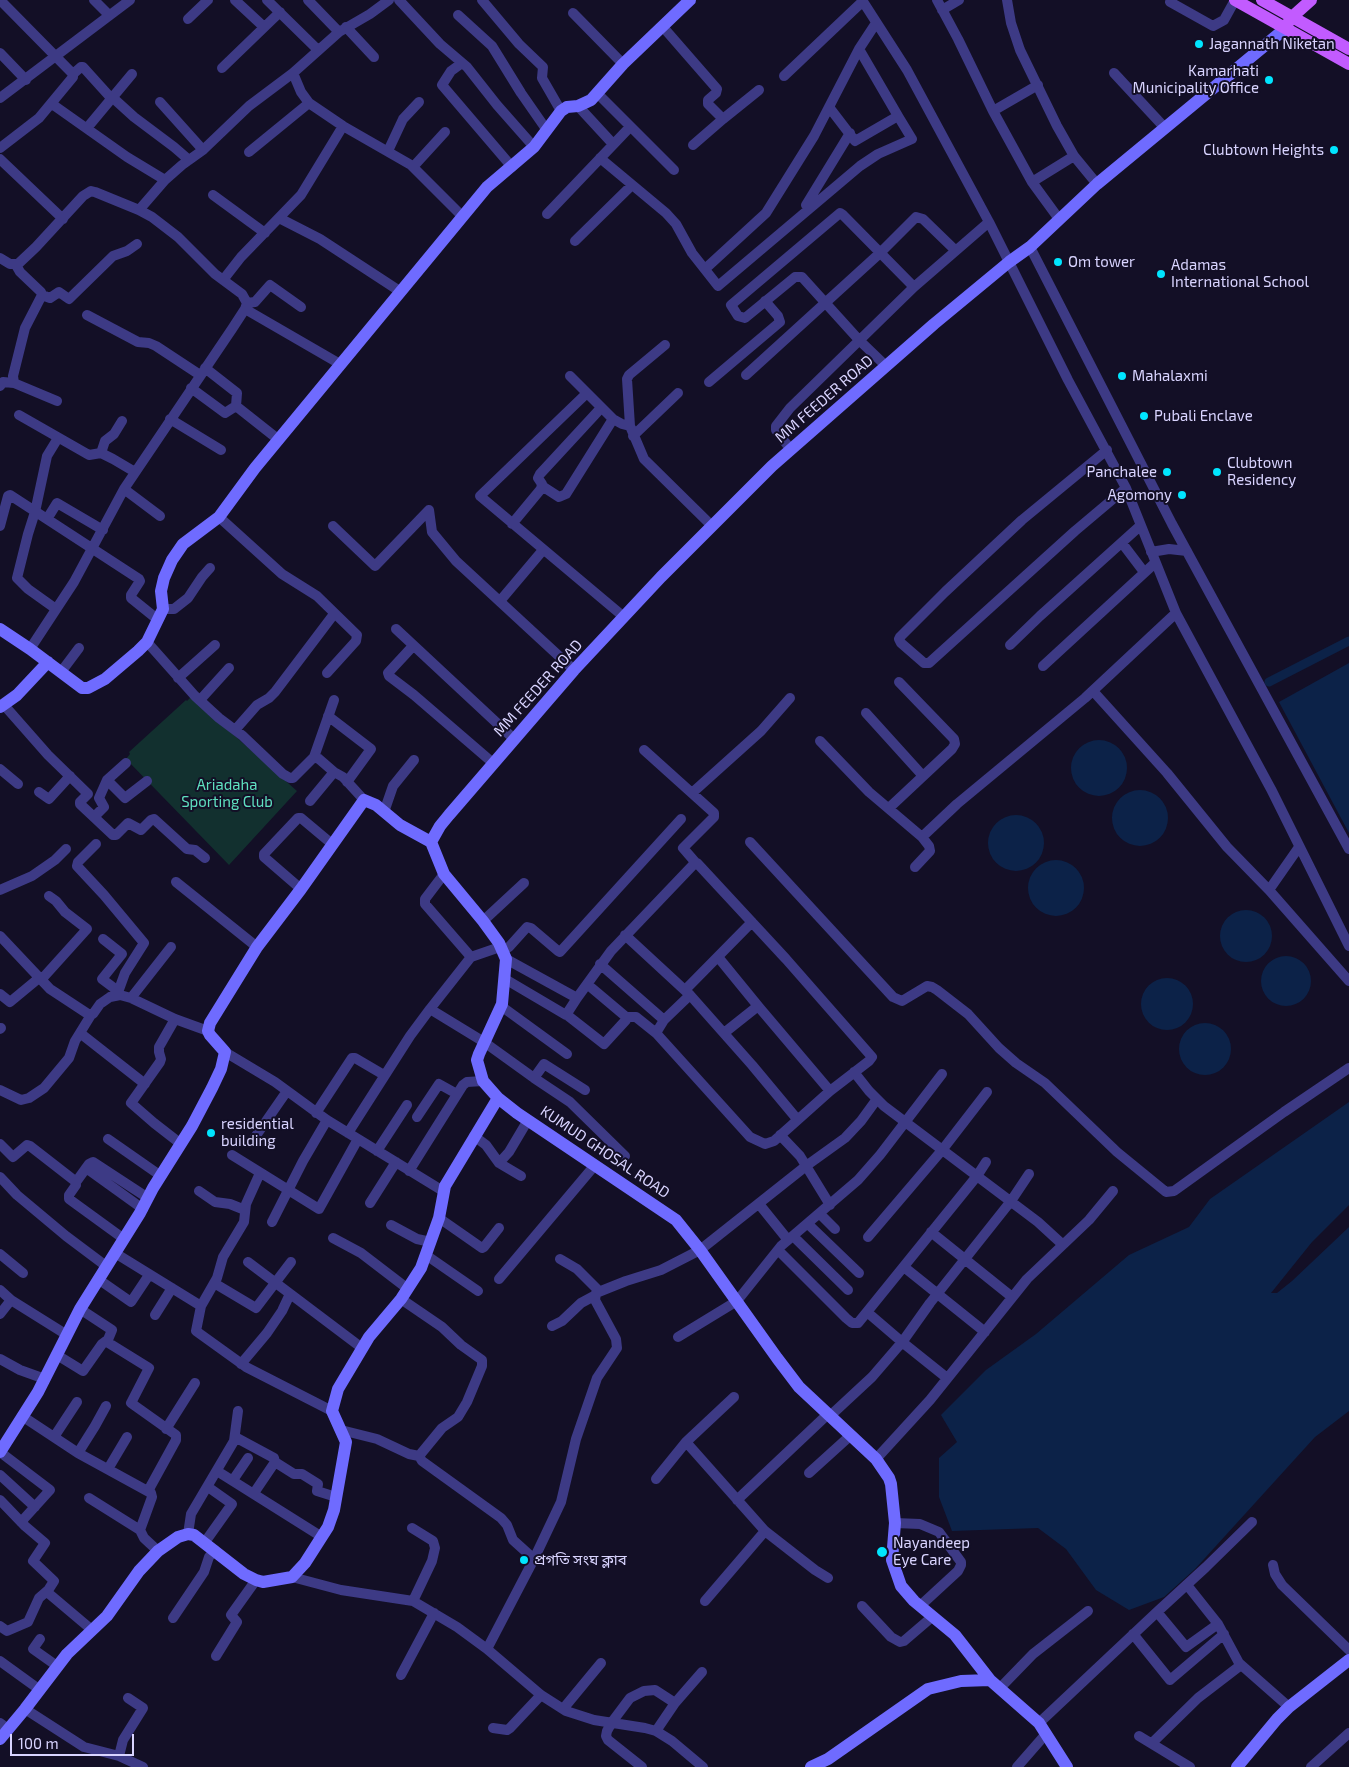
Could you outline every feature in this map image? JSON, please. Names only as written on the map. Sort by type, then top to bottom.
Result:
[{"type":"main road","points":[[1235,0],[1349,49]]},
{"type":"main road","points":[[1262,0],[1289,22],[1349,64]]},
{"type":"main road","points":[[1289,22],[1311,0]]},
{"type":"street","points":[[0,0],[73,74]]},
{"type":"street","points":[[94,0],[109,14]]},
{"type":"street","points":[[0,98],[130,0]]},
{"type":"street","points":[[188,19],[208,0]]},
{"type":"street","points":[[235,0],[264,27]]},
{"type":"street","points":[[267,0],[318,50]]},
{"type":"street","points":[[308,0],[374,57]]},
{"type":"street","points":[[400,0],[440,44],[462,62],[534,147]]},
{"type":"street","points":[[482,0],[519,44],[543,67],[542,78],[561,111]]},
{"type":"street","points":[[0,630],[30,649],[82,688],[88,688],[109,676],[147,642],[160,614],[162,586],[172,560],[188,539],[219,517],[340,364],[487,187],[534,147],[561,111],[567,107],[578,106],[591,100],[623,64],[690,0]]},
{"type":"street","points":[[784,76],[862,0],[907,70],[989,222],[1063,371],[1126,488],[1176,613],[1271,790],[1349,946]]},
{"type":"street","points":[[937,0],[993,111],[1032,182],[1059,219]]},
{"type":"street","points":[[942,10],[960,0]]},
{"type":"street","points":[[1007,0],[1016,38],[1038,85],[1074,156],[1097,184]]},
{"type":"street","points":[[1170,2],[1213,26],[1224,20],[1235,0]]},
{"type":"street","points":[[139,210],[165,180],[203,150],[249,106],[293,73],[342,29],[383,2]]},
{"type":"street","points":[[222,68],[280,12]]},
{"type":"street","points":[[573,13],[623,64]]},
{"type":"street","points":[[458,14],[492,46],[546,129]]},
{"type":"street","name":"MM FEEDER ROAD","points":[[431,842],[440,826],[574,670],[712,526],[791,450],[934,324],[1030,247],[1097,184],[1289,22]]},
{"type":"street","points":[[704,268],[766,213],[814,136],[860,49],[876,23]]},
{"type":"street","points":[[663,27],[717,89],[716,93],[708,100],[708,104],[722,119]]},
{"type":"street","points":[[600,158],[658,205],[671,218],[692,253],[718,286],[860,166],[878,154],[912,139],[860,49]]},
{"type":"street","points":[[0,53],[26,80]]},
{"type":"street","points":[[462,62],[451,71],[442,85],[512,167]]},
{"type":"street","points":[[0,148],[39,118],[73,77],[73,74],[82,67],[111,97],[134,117],[189,160]]},
{"type":"street","points":[[293,73],[301,92],[309,103],[343,126],[413,167],[462,216]]},
{"type":"street","points":[[1114,73],[1165,128]]},
{"type":"street","points":[[87,128],[132,74]]},
{"type":"street","points":[[993,111],[1038,85]]},
{"type":"street","points":[[693,145],[758,90]]},
{"type":"street","points":[[597,93],[674,170]]},
{"type":"street","points":[[160,102],[203,150]]},
{"type":"street","points":[[388,151],[403,119],[419,102]]},
{"type":"street","points":[[249,152],[309,103]]},
{"type":"street","points":[[52,104],[127,157],[165,180]]},
{"type":"street","points":[[578,106],[613,144]]},
{"type":"street","points":[[830,106],[855,140],[898,116]]},
{"type":"street","points":[[223,280],[302,194],[343,126]]},
{"type":"street","points":[[547,214],[630,127]]},
{"type":"street","points":[[413,167],[445,132]]},
{"type":"street","points":[[806,206],[850,133]]},
{"type":"street","points":[[1032,182],[1074,156]]},
{"type":"street","points":[[0,159],[63,219]]},
{"type":"street","points":[[575,241],[632,184]]},
{"type":"street","points":[[0,258],[16,265],[36,248],[83,196],[91,191],[100,193],[152,217],[178,237],[223,280],[242,294],[246,306],[340,364]]},
{"type":"street","points":[[212,195],[265,233]]},
{"type":"street","points":[[886,366],[798,275],[744,318],[738,316],[731,304],[838,213],[843,215],[914,287]]},
{"type":"street","points":[[746,375],[918,217],[923,219],[955,250]]},
{"type":"street","points":[[279,218],[320,239],[401,292]]},
{"type":"street","points":[[791,450],[776,430],[777,423],[790,408],[914,287],[989,222]]},
{"type":"street","points":[[16,265],[20,272],[42,295],[51,298],[58,292],[69,299],[113,256],[127,251],[137,244]]},
{"type":"street","points":[[1030,247],[1187,551],[1349,849]]},
{"type":"street","points":[[30,649],[74,582],[124,489],[246,306],[255,302],[270,285],[301,307]]},
{"type":"street","points":[[14,382],[13,376],[25,328],[42,295]]},
{"type":"street","points":[[709,382],[780,322],[778,316],[765,301]]},
{"type":"street","points":[[87,314],[138,342],[156,346],[237,393],[236,406]]},
{"type":"street","points":[[665,345],[629,375],[627,379],[632,431],[644,459],[712,526]]},
{"type":"street","points":[[570,376],[613,419],[632,431]]},
{"type":"street","points":[[0,386],[3,382],[14,382],[57,402]]},
{"type":"street","points":[[191,388],[225,413],[236,406]]},
{"type":"street","points":[[587,393],[480,496],[624,617]]},
{"type":"street","points":[[632,431],[678,393]]},
{"type":"street","points":[[236,406],[279,440]]},
{"type":"street","points":[[602,408],[540,474],[538,478],[542,486],[559,497],[566,494],[613,419]]},
{"type":"street","points":[[19,415],[89,455],[101,454],[113,458],[135,472]]},
{"type":"street","points":[[170,419],[220,450]]},
{"type":"street","points":[[101,454],[105,441],[114,434],[122,421]]},
{"type":"street","points":[[56,608],[28,589],[17,578],[28,534],[36,512],[48,456],[58,438]]},
{"type":"street","points":[[1106,450],[1022,520],[945,592],[898,640],[924,663],[929,663],[1075,530],[1126,488]]},
{"type":"street","points":[[512,524],[542,486]]},
{"type":"street","points":[[124,489],[160,516]]},
{"type":"street","points":[[0,526],[9,495],[139,579],[140,581],[131,598],[160,614],[174,609],[183,603],[210,568]]},
{"type":"street","points":[[47,520],[57,503],[102,530]]},
{"type":"street","points":[[333,526],[375,566],[429,510],[432,532],[456,561],[574,670]]},
{"type":"street","points":[[219,517],[282,574],[317,596],[357,635],[357,638],[327,673]]},
{"type":"street","points":[[1010,645],[1140,526]]},
{"type":"street","points":[[1122,543],[1144,572]]},
{"type":"street","points":[[1151,552],[1169,549],[1187,551]]},
{"type":"street","points":[[500,601],[543,550]]},
{"type":"street","points":[[1043,666],[1155,563]]},
{"type":"street","points":[[922,837],[957,804],[1093,691],[1176,613]]},
{"type":"street","points":[[235,730],[257,705],[275,692],[334,614]]},
{"type":"street","points":[[396,629],[514,739]]},
{"type":"street","points":[[147,642],[200,700],[290,778],[293,778],[314,758],[334,700]]},
{"type":"street","points":[[178,678],[215,645]]},
{"type":"street","points":[[413,646],[388,672],[388,676],[414,695],[493,764]]},
{"type":"street","points":[[61,672],[79,648]]},
{"type":"street","points":[[48,662],[17,695],[2,706],[36,743],[87,793],[80,804],[114,836],[128,823],[141,830],[154,819],[187,848],[195,850],[205,858]]},
{"type":"street","points":[[200,700],[229,668]]},
{"type":"street","points":[[888,808],[952,750],[955,744],[954,739],[899,682]]},
{"type":"street","points":[[1093,691],[1166,773],[1227,847],[1269,890],[1349,981]]},
{"type":"street","points":[[692,793],[761,731],[790,698]]},
{"type":"street","points":[[866,713],[923,776]]},
{"type":"street","points":[[328,716],[371,748],[348,782]]},
{"type":"street","points":[[820,741],[869,792],[922,837],[929,846],[930,851],[915,867]]},
{"type":"street","points":[[587,984],[626,1017],[636,1017],[656,1033],[750,1137],[765,1144],[774,1140],[830,1091],[871,1059],[871,1055],[684,848],[714,814],[644,750]]},
{"type":"street","points":[[314,758],[319,759],[348,782],[364,800],[376,805],[400,825],[431,842],[444,874],[483,921],[504,955],[577,998]]},
{"type":"street","points":[[384,812],[393,786],[414,760]]},
{"type":"street","points":[[94,818],[104,806],[99,798],[107,780],[126,764]]},
{"type":"street","points":[[0,769],[18,784]]},
{"type":"street","points":[[310,801],[334,772]]},
{"type":"street","points":[[39,792],[49,799],[70,776]]},
{"type":"street","points":[[107,780],[125,798],[146,781]]},
{"type":"street","points":[[208,1031],[210,1023],[257,947],[364,800]]},
{"type":"street","points":[[301,889],[264,857],[264,854],[298,818],[301,818],[332,844]]},
{"type":"street","points":[[504,955],[525,928],[528,927],[558,951],[561,951],[681,819]]},
{"type":"street","points":[[750,842],[894,997],[902,1001],[927,986],[932,986],[968,1014],[999,1048],[1016,1063],[1045,1083],[1117,1152],[1166,1192],[1174,1191],[1349,1068]]},
{"type":"street","points":[[0,1090],[21,1100],[30,1098],[44,1088],[69,1058],[75,1041],[91,1015],[105,1000],[117,993],[125,973],[144,943],[104,894],[77,866],[78,862],[96,844]]},
{"type":"street","points":[[1269,890],[1299,847]]},
{"type":"street","points":[[0,890],[32,876],[55,860],[66,849]]},
{"type":"street","points":[[566,1015],[600,964],[625,935],[696,863]]},
{"type":"street","points":[[444,874],[425,899],[425,904],[471,957]]},
{"type":"street","points":[[176,882],[257,947]]},
{"type":"street","points":[[483,921],[524,883]]},
{"type":"street","points":[[0,994],[10,1002],[40,979],[87,929],[65,912],[49,896]]},
{"type":"street","points":[[656,1033],[664,1020],[718,957],[752,922]]},
{"type":"street","points":[[625,935],[688,992],[797,1119]]},
{"type":"street","points":[[0,936],[40,979],[60,997],[91,1015]]},
{"type":"street","points":[[103,939],[122,954],[102,979],[117,993],[175,1019],[208,1031],[226,1052],[287,1091],[316,1113],[443,1191]]},
{"type":"street","points":[[131,998],[171,947]]},
{"type":"street","points":[[348,1133],[410,1036],[471,957],[500,947],[504,955],[505,979],[501,1006],[484,1042],[478,1060],[483,1081],[465,1083],[410,1171]]},
{"type":"street","points":[[718,957],[830,1091]]},
{"type":"street","points":[[600,964],[664,1020]]},
{"type":"street","points":[[505,979],[566,1015],[604,1044],[626,1017]]},
{"type":"street","points":[[501,1006],[567,1054]]},
{"type":"street","points":[[724,1033],[758,1006]]},
{"type":"street","points":[[430,1009],[484,1042],[570,1102],[625,1156]]},
{"type":"street","points":[[175,1019],[159,1047],[160,1062],[132,1105],[181,1144]]},
{"type":"street","points":[[80,1033],[145,1084]]},
{"type":"street","points":[[21,1522],[49,1491],[49,1488],[0,1452],[45,1379],[80,1309],[181,1144],[221,1069],[226,1052]]},
{"type":"street","points":[[316,1113],[353,1057],[384,1075]]},
{"type":"street","points":[[534,1078],[544,1064],[586,1090]]},
{"type":"street","points":[[854,1072],[877,1099],[905,1123],[943,1149],[1011,1201],[1062,1244]]},
{"type":"street","points":[[678,1338],[737,1301],[790,1238],[858,1180],[942,1074]]},
{"type":"street","name":"KUMUD GHOSAL ROAD","points":[[483,1081],[498,1098],[528,1120],[630,1190],[672,1216],[700,1250],[800,1387],[876,1460],[889,1478],[895,1523],[892,1560],[898,1580],[906,1593],[955,1635],[995,1684],[1039,1723]]},
{"type":"street","points":[[417,1117],[439,1084],[457,1094]]},
{"type":"street","points":[[253,1140],[287,1091]]},
{"type":"street","points":[[868,1237],[943,1149],[987,1092]]},
{"type":"street","points":[[332,1411],[338,1389],[362,1348],[374,1329],[405,1294],[421,1268],[439,1218],[443,1191],[498,1098]]},
{"type":"street","points":[[552,1326],[562,1321],[581,1303],[597,1294],[661,1270],[700,1250],[806,1166],[845,1138],[861,1121],[877,1099]]},
{"type":"street","points":[[377,1151],[407,1105]]},
{"type":"street","points":[[272,1222],[327,1120]]},
{"type":"street","points":[[499,1163],[509,1152],[528,1120]]},
{"type":"street","points":[[780,1135],[800,1156],[830,1205]]},
{"type":"street","points":[[474,1136],[486,1145],[499,1163],[521,1176]]},
{"type":"street","points":[[232,1155],[319,1209],[358,1139]]},
{"type":"street","points":[[108,1140],[160,1176]]},
{"type":"street","points":[[0,1144],[13,1157],[27,1145],[30,1146],[76,1182]]},
{"type":"street","points":[[124,1239],[69,1199],[69,1194],[76,1182],[91,1162],[94,1162],[145,1203]]},
{"type":"street","points":[[370,1203],[396,1162]]},
{"type":"street","points":[[778,1250],[852,1323],[858,1323],[977,1176],[986,1162]]},
{"type":"street","points":[[499,1279],[595,1165]]},
{"type":"street","points":[[260,1173],[249,1197],[244,1222],[223,1257],[214,1283],[201,1306],[196,1332],[241,1364],[332,1411],[345,1439],[331,1519],[313,1552],[292,1577]]},
{"type":"street","points":[[737,1500],[872,1377],[902,1342],[937,1294],[1011,1201],[1029,1174]]},
{"type":"street","points":[[0,1177],[17,1195],[106,1266]]},
{"type":"street","points":[[876,1460],[947,1378],[1027,1279],[1089,1220],[1112,1191]]},
{"type":"street","points":[[199,1192],[215,1202],[233,1205],[245,1210]]},
{"type":"street","points":[[759,1204],[790,1238],[848,1290]]},
{"type":"street","points":[[820,1214],[835,1230]]},
{"type":"street","points":[[439,1218],[482,1248],[500,1228]]},
{"type":"street","points":[[808,1224],[859,1273]]},
{"type":"street","points":[[391,1225],[417,1239],[431,1242]]},
{"type":"street","points":[[931,1232],[1012,1297]]},
{"type":"street","points":[[333,1238],[360,1252],[458,1343],[480,1358],[483,1363],[467,1402],[458,1417],[442,1428],[420,1456]]},
{"type":"street","points":[[115,1253],[201,1306]]},
{"type":"street","points":[[0,1254],[23,1273]]},
{"type":"street","points":[[426,1255],[478,1291]]},
{"type":"street","points":[[560,1259],[577,1270],[597,1294]]},
{"type":"street","points":[[248,1262],[362,1348]]},
{"type":"street","points":[[214,1283],[256,1308],[291,1262]]},
{"type":"street","points":[[904,1267],[984,1332]]},
{"type":"street","points":[[98,1279],[131,1302],[149,1275]]},
{"type":"street","points":[[155,1315],[172,1288]]},
{"type":"street","points":[[0,1290],[11,1300],[67,1335]]},
{"type":"street","points":[[241,1364],[267,1333],[282,1311],[290,1294]]},
{"type":"street","points":[[487,1649],[534,1560],[561,1502],[576,1439],[597,1378],[617,1348],[616,1339],[595,1300],[597,1294]]},
{"type":"street","points":[[0,1314],[11,1300]]},
{"type":"street","points":[[57,1355],[83,1371],[112,1332],[112,1330],[80,1309]]},
{"type":"street","points":[[868,1312],[947,1378]]},
{"type":"street","points":[[106,1341],[149,1368],[131,1403],[176,1435],[176,1440],[148,1490]]},
{"type":"street","points":[[0,1359],[20,1370],[45,1379]]},
{"type":"street","points":[[166,1429],[195,1383]]},
{"type":"street","points":[[656,1479],[686,1442],[734,1397]]},
{"type":"street","points":[[54,1437],[77,1402]]},
{"type":"street","points":[[78,1453],[96,1426],[106,1406]]},
{"type":"street","points":[[188,1534],[192,1514],[235,1437],[238,1411]]},
{"type":"street","points":[[22,1416],[78,1453],[148,1490],[152,1497],[140,1530]]},
{"type":"street","points":[[341,1430],[377,1439],[409,1454],[420,1456]]},
{"type":"street","points":[[808,1473],[851,1435]]},
{"type":"street","points":[[108,1469],[127,1437]]},
{"type":"street","points":[[235,1437],[274,1458],[275,1462],[294,1474],[302,1474],[318,1484],[316,1491],[336,1497]]},
{"type":"street","points":[[686,1442],[765,1531],[828,1578]]},
{"type":"street","points":[[420,1456],[422,1462],[505,1521],[513,1540],[534,1560]]},
{"type":"street","points":[[233,1480],[248,1458]]},
{"type":"street","points":[[254,1493],[275,1462]]},
{"type":"street","points":[[217,1471],[322,1538]]},
{"type":"street","points":[[0,1475],[35,1507]]},
{"type":"street","points":[[173,1618],[201,1577],[209,1557],[210,1546],[232,1504],[208,1488]]},
{"type":"street","points":[[88,1498],[140,1530],[144,1538],[158,1551]]},
{"type":"street","points":[[0,1500],[45,1543],[33,1560],[54,1581],[39,1598],[28,1622],[7,1631],[0,1626]]},
{"type":"street","points":[[1067,1767],[1039,1723],[1252,1522]]},
{"type":"street","points":[[895,1523],[920,1524],[939,1532],[961,1562],[958,1570],[920,1606]]},
{"type":"street","points":[[412,1528],[433,1541],[436,1548],[432,1561],[413,1601]]},
{"type":"street","points":[[705,1601],[765,1531]]},
{"type":"street","points":[[3,1731],[25,1709],[71,1650],[107,1616],[139,1571],[158,1551],[178,1537],[188,1534],[194,1535],[244,1574],[256,1580],[267,1582],[292,1577],[341,1590],[413,1601],[452,1623],[487,1649],[541,1695],[563,1709],[575,1715],[594,1720],[656,1731],[672,1741],[703,1767]]},
{"type":"street","points":[[1273,1565],[1275,1574],[1282,1585],[1349,1650]]},
{"type":"street","points":[[216,1656],[237,1622],[231,1615],[256,1580]]},
{"type":"street","points":[[1187,1585],[1218,1624],[1241,1665],[1289,1706]]},
{"type":"street","points":[[47,1591],[92,1630]]},
{"type":"street","points":[[862,1606],[891,1636],[900,1642],[904,1641],[932,1616]]},
{"type":"street","points":[[814,1767],[928,1689],[962,1681],[995,1684],[1088,1611]]},
{"type":"street","points":[[1157,1612],[1186,1646],[1218,1624]]},
{"type":"street","points":[[401,1675],[434,1613]]},
{"type":"street","points":[[1133,1634],[1170,1680],[1224,1634]]},
{"type":"street","points":[[40,1639],[32,1649],[57,1666]]},
{"type":"street","points":[[1237,1767],[1289,1706],[1349,1660]]},
{"type":"street","points":[[0,1661],[40,1690]]},
{"type":"street","points":[[563,1709],[601,1664]]},
{"type":"street","points":[[1152,1744],[1198,1698],[1241,1665]]},
{"type":"street","points":[[656,1731],[675,1703],[702,1672]]},
{"type":"street","points":[[642,1767],[608,1740],[606,1736],[607,1731],[630,1698],[644,1691],[655,1690],[675,1703]]},
{"type":"street","points":[[493,1728],[507,1730],[541,1695]]},
{"type":"street","points":[[119,1756],[123,1740],[143,1708],[128,1698]]},
{"type":"street","points":[[25,1709],[84,1747],[119,1756],[143,1767]]},
{"type":"street","points":[[1017,1767],[1045,1735]]},
{"type":"street","points":[[1139,1736],[1190,1767]]},
{"type":"street","points":[[1312,1767],[1348,1736]]},
{"type":"green space","name":"Ariadaha Sporting Club","points":[[191,697],[297,791],[229,865],[126,759],[130,754],[129,752]]},
{"type":"water","points":[[1349,663],[1349,833],[1279,702]]},
{"type":"water","points":[[1093,740],[1105,740],[1115,744],[1123,752],[1127,768],[1123,784],[1115,792],[1105,796],[1093,796],[1083,792],[1075,784],[1071,774],[1071,762],[1075,752],[1083,744]]},
{"type":"water","points":[[1134,790],[1146,790],[1160,798],[1168,812],[1166,829],[1160,838],[1146,846],[1134,846],[1124,841],[1117,834],[1112,824],[1112,812],[1117,802],[1124,795]]},
{"type":"water","points":[[1016,815],[1027,817],[1036,823],[1042,832],[1044,843],[1042,854],[1036,863],[1027,869],[1016,871],[1005,869],[996,863],[990,854],[988,843],[990,832],[996,823],[1005,817]]},
{"type":"water","points":[[1056,860],[1067,862],[1076,868],[1082,877],[1084,888],[1082,899],[1076,908],[1067,914],[1056,916],[1045,914],[1036,908],[1030,899],[1028,888],[1030,877],[1036,868],[1045,862]]},
{"type":"water","points":[[1241,910],[1251,910],[1260,914],[1268,922],[1272,936],[1268,950],[1260,958],[1251,962],[1241,962],[1232,958],[1224,950],[1220,941],[1220,931],[1224,922],[1232,914]]},
{"type":"water","points":[[1281,956],[1291,956],[1304,963],[1311,976],[1311,986],[1304,999],[1291,1006],[1281,1006],[1272,1002],[1265,995],[1261,986],[1261,976],[1265,967],[1272,960]]},
{"type":"water","points":[[1162,978],[1172,978],[1186,985],[1193,999],[1193,1009],[1186,1023],[1172,1030],[1162,1030],[1152,1026],[1145,1019],[1141,1009],[1141,999],[1145,989],[1152,982]]},
{"type":"water","points":[[1205,1023],[1219,1027],[1227,1035],[1231,1049],[1227,1063],[1219,1071],[1205,1075],[1191,1071],[1183,1063],[1179,1049],[1183,1035],[1191,1027]]},
{"type":"water","points":[[1349,1102],[1349,1205],[1312,1242],[1271,1293],[1277,1293],[1292,1281],[1349,1227],[1349,1411],[1315,1437],[1195,1569],[1164,1597],[1129,1610],[1096,1590],[1066,1549],[1038,1528],[952,1531],[939,1497],[939,1458],[957,1442],[941,1415],[986,1370],[1036,1334],[1129,1255],[1189,1227],[1210,1199]]},
{"type":"waterway","points":[[1269,682],[1349,641]]},
{"type":"place","name":"Jagannath Niketan","points":[[1199,44]]},
{"type":"place","name":"Kamarhati Municipality Office","points":[[1269,80]]},
{"type":"place","name":"Clubtown Heights","points":[[1334,150]]},
{"type":"place","name":"Om tower","points":[[1058,262]]},
{"type":"place","name":"Adamas International School","points":[[1161,274]]},
{"type":"place","name":"Mahalaxmi","points":[[1122,376]]},
{"type":"place","name":"Pubali Enclave","points":[[1144,416]]},
{"type":"place","name":"Panchalee","points":[[1167,472]]},
{"type":"place","name":"Clubtown Residency","points":[[1217,472]]},
{"type":"place","name":"Agomony","points":[[1182,495]]},
{"type":"place","name":"residential building","points":[[211,1133]]},
{"type":"place","name":"Nayandeep Eye Care","points":[[882,1552]]},
{"type":"place","name":"প্রগতি সংঘ ক্লাব","points":[[524,1560]]}]
